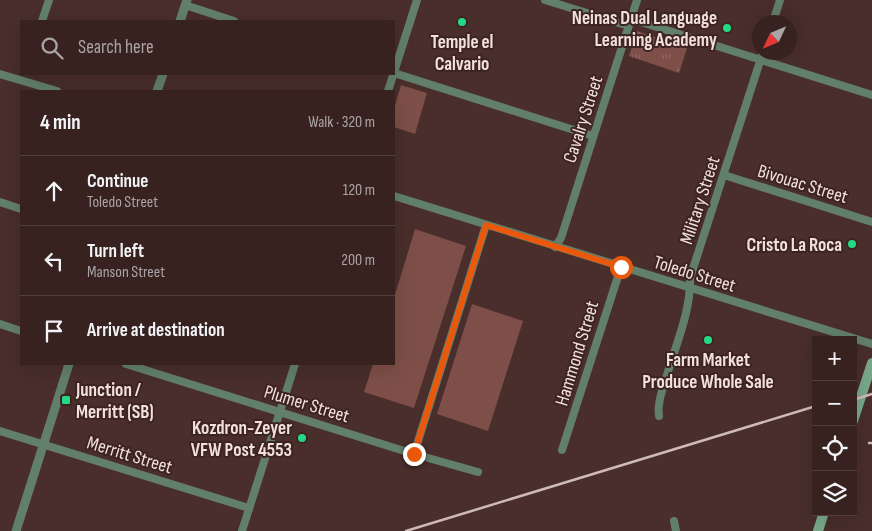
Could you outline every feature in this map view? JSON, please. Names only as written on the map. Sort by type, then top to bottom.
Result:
[{"type":"main road","points":[[857,409],[872,362]]},
{"type":"main road","points":[[818,531],[823,516]]},
{"type":"street","points":[[42,20],[49,0]]},
{"type":"street","points":[[395,70],[418,0]]},
{"type":"street","points":[[545,0],[622,24],[638,21],[752,53]]},
{"type":"street","name":"Cavalry Street","points":[[555,247],[561,238],[637,0]]},
{"type":"street","points":[[775,15],[780,0]]},
{"type":"street","points":[[180,20],[186,3],[231,20]]},
{"type":"street","name":"Military Street","points":[[659,416],[659,400],[683,324],[691,289],[690,278],[761,60]]},
{"type":"street","points":[[773,60],[872,95]]},
{"type":"street","points":[[395,73],[593,136]]},
{"type":"street","points":[[0,74],[24,77],[54,90]]},
{"type":"street","points":[[157,90],[163,75]]},
{"type":"street","points":[[388,90],[393,75]]},
{"type":"street","name":"Bivouac Street","points":[[724,175],[872,222]]},
{"type":"street","name":"Toledo Street","points":[[395,196],[872,344]]},
{"type":"street","points":[[0,202],[20,209]]},
{"type":"street","points":[[414,454],[486,225]]},
{"type":"street","name":"Hammond Street","points":[[562,450],[621,267]]},
{"type":"street","points":[[0,324],[20,331]]},
{"type":"street","points":[[16,531],[69,365]]},
{"type":"street","name":"Plumer Street","points":[[129,365],[414,454],[478,472]]},
{"type":"street","points":[[242,531],[295,365]]},
{"type":"street","name":"Merritt Street","points":[[0,431],[249,508]]},
{"type":"street","points":[[674,521],[676,531]]},
{"type":"green space","points":[[637,31],[687,48],[679,73],[629,56]]},
{"type":"green space","points":[[401,85],[427,93],[415,134],[395,127],[395,106]]},
{"type":"green space","points":[[415,229],[466,246],[414,408],[364,392],[373,365],[395,365],[395,295]]},
{"type":"green space","points":[[472,304],[523,321],[488,431],[437,414]]},
{"type":"railway","points":[[857,399],[872,394]]},
{"type":"railway","points":[[406,531],[812,407]]},
{"type":"place","name":"Temple el Calvario","points":[[462,22]]},
{"type":"place","name":"Neinas Dual Language Learning Academy","points":[[727,28]]},
{"type":"place","name":"Cristo La Roca","points":[[852,244]]},
{"type":"place","name":"Farm Market Produce Whole Sale","points":[[708,340]]},
{"type":"place","name":"Junction / Merritt (SB)","points":[[66,400]]},
{"type":"place","name":"Kozdron-Zeyer VFW Post 4553","points":[[302,438]]},
{"type":"route","points":[[414,454],[486,225],[621,267]]}]
